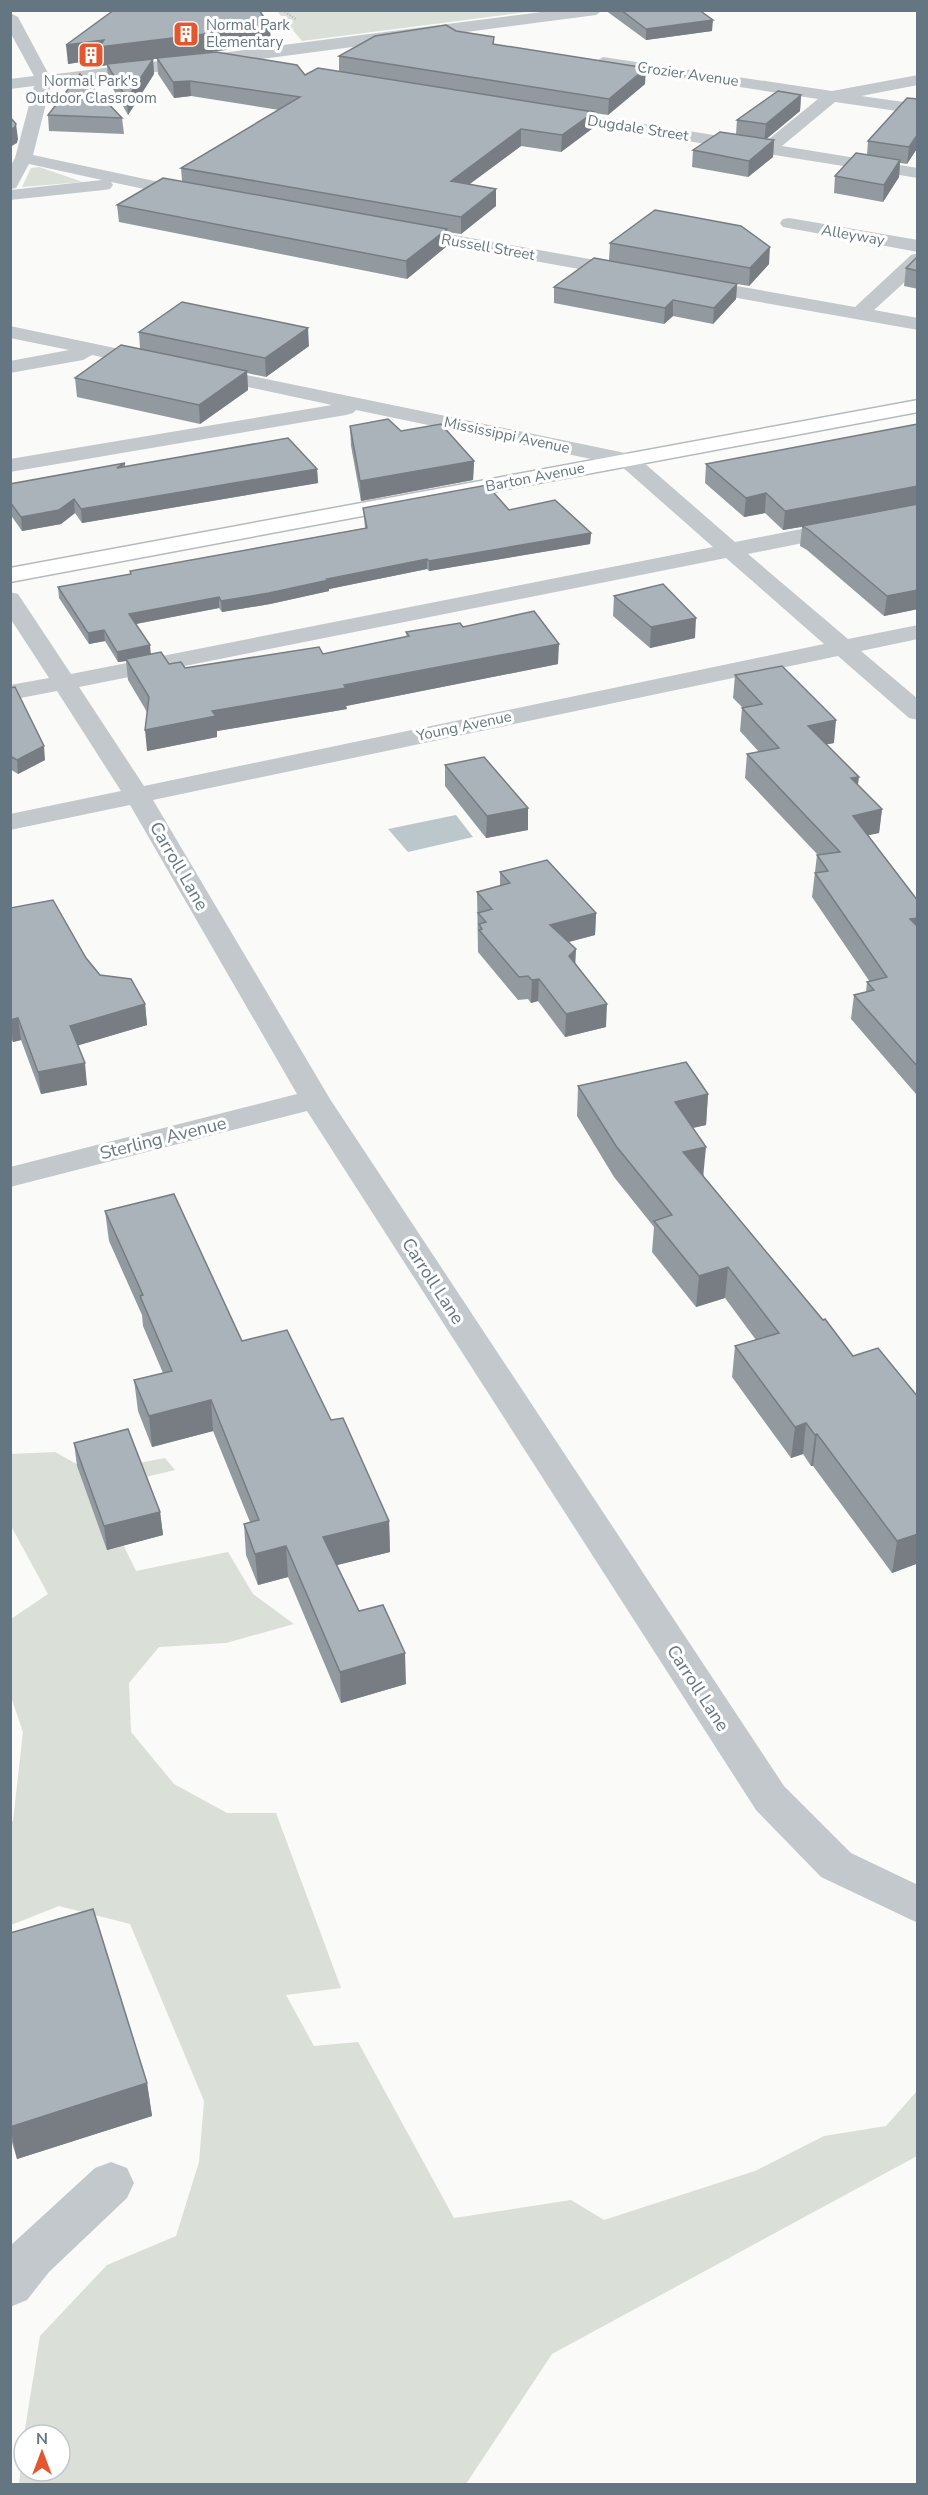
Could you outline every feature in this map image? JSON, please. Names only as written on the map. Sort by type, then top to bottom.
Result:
[{"type":"main road","name":"Barton Avenue","points":[[10,574],[918,406]]},
{"type":"street","points":[[10,84],[217,60],[596,10]]},
{"type":"street","points":[[10,17],[44,80],[31,123],[24,158],[10,184]]},
{"type":"street","points":[[424,33],[470,42]]},
{"type":"street","name":"Crozier Avenue","points":[[582,59],[918,109]]},
{"type":"street","points":[[217,60],[276,70]]},
{"type":"street","points":[[768,149],[832,96],[918,80]]},
{"type":"street","name":"Dugdale Street","points":[[533,111],[918,173]]},
{"type":"street","points":[[24,158],[214,198]]},
{"type":"street","points":[[10,195],[116,184],[144,185]]},
{"type":"street","name":"Alleyway","points":[[789,224],[918,246]]},
{"type":"street","name":"Russell Street","points":[[390,230],[651,276]]},
{"type":"street","points":[[859,314],[918,260]]},
{"type":"street","points":[[674,280],[918,324]]},
{"type":"street","name":"Mississippi Avenue","points":[[10,332],[627,460],[840,648],[918,713]]},
{"type":"street","points":[[10,367],[100,351]]},
{"type":"street","points":[[10,466],[366,405]]},
{"type":"street","points":[[10,693],[918,513]]},
{"type":"street","name":"Carroll Lane","points":[[10,599],[137,795],[315,1100],[775,1805],[836,1865],[918,1905]]},
{"type":"street","name":"Young Avenue","points":[[10,822],[918,632]]},
{"type":"street","name":"Sterling Avenue","points":[[10,1177],[315,1100]]},
{"type":"street","points":[[10,2284],[18,2272],[56,2233],[90,2206],[111,2183]]},
{"type":"shaded area","points":[[277,11],[535,11],[302,41]]},
{"type":"shaded area","points":[[39,167],[83,182],[22,187],[31,168]]},
{"type":"shaded area","points":[[456,815],[473,837],[408,852],[388,829]]},
{"type":"shaded area","points":[[55,1452],[91,1472],[165,1458],[175,1470],[96,1489],[136,1571],[228,1552],[253,1594],[294,1624],[226,1643],[159,1647],[129,1683],[131,1732],[174,1784],[227,1813],[276,1813],[341,1988],[286,1995],[314,2046],[358,2042],[454,2218],[571,2200],[604,2220],[755,2171],[824,2136],[886,2126],[917,2091],[917,2156],[552,2354],[466,2484],[19,2484],[72,2483],[72,2423],[26,2423],[40,2336],[107,2265],[176,2236],[199,2162],[204,2101],[130,1924],[59,1906],[11,1925],[11,1822],[13,1821],[23,1732],[11,1697],[11,1619],[48,1594],[11,1526],[11,1454]]},
{"type":"building","name":"Normal Park Elementary","points":[[114,10],[259,10],[270,26],[99,47],[104,40],[66,45]]},
{"type":"building","points":[[621,10],[699,10],[713,20],[646,29]]},
{"type":"building","points":[[446,25],[456,31],[494,37],[493,44],[646,68],[609,99],[339,56],[375,36]]},
{"type":"building","points":[[216,52],[297,65],[305,75],[318,68],[594,112],[562,135],[521,129],[451,181],[496,189],[461,217],[181,168],[300,97],[190,81],[173,82],[157,58]]},
{"type":"building","points":[[153,59],[127,99],[107,64]]},
{"type":"building","points":[[80,74],[122,118],[48,115]]},
{"type":"building","points":[[778,91],[801,95],[766,124],[737,120]]},
{"type":"building","points":[[907,98],[918,99],[918,134],[909,147],[868,141]]},
{"type":"building","points":[[10,117],[16,124],[10,130]]},
{"type":"building","points":[[720,132],[774,140],[749,161],[693,150]]},
{"type":"building","points":[[856,153],[900,160],[884,185],[835,176]]},
{"type":"building","points":[[163,178],[447,229],[406,261],[117,205]]},
{"type":"building","points":[[655,210],[741,226],[770,247],[750,268],[610,243]]},
{"type":"building","points":[[918,256],[918,271],[906,268]]},
{"type":"building","points":[[594,258],[737,284],[714,308],[673,300],[665,308],[554,287]]},
{"type":"building","points":[[182,302],[308,328],[265,358],[139,332]]},
{"type":"building","points":[[121,345],[247,371],[199,405],[75,378]]},
{"type":"building","points":[[388,419],[401,431],[441,424],[474,461],[360,481],[350,426]]},
{"type":"building","points":[[918,424],[918,486],[785,511],[766,493],[746,498],[706,464]]},
{"type":"building","points":[[288,438],[317,469],[81,509],[74,499],[59,510],[21,517],[10,502],[10,484],[125,463],[117,468]]},
{"type":"building","points":[[487,485],[509,510],[555,500],[591,533],[429,561],[427,559],[269,593],[221,601],[219,597],[129,614],[150,645],[117,652],[104,630],[88,633],[58,587],[131,574],[130,571],[367,528],[363,508]]},
{"type":"building","points":[[918,504],[918,590],[887,596],[802,526]]},
{"type":"building","points":[[663,584],[696,618],[651,627],[614,596]]},
{"type":"building","points":[[534,611],[559,644],[344,685],[346,688],[212,711],[216,716],[145,730],[149,697],[126,659],[161,652],[169,664],[181,662],[185,668],[319,647],[323,654],[409,636],[406,632],[460,623],[463,627]]},
{"type":"building","points":[[782,666],[836,720],[808,726],[859,777],[851,778],[882,809],[853,816],[918,901],[918,918],[910,919],[918,927],[918,1067],[854,995],[874,990],[867,982],[887,977],[815,873],[828,871],[817,855],[840,852],[747,754],[779,748],[742,708],[762,704],[735,675]]},
{"type":"building","points":[[15,687],[44,746],[17,760],[10,756],[10,688]]},
{"type":"building","points":[[484,757],[528,808],[487,816],[445,765]]},
{"type":"building","points":[[547,860],[596,913],[550,925],[576,949],[569,956],[607,1004],[566,1014],[539,979],[532,980],[528,976],[519,977],[479,930],[482,929],[479,924],[486,922],[478,913],[492,909],[477,892],[510,883],[500,872]]},
{"type":"building","points":[[53,900],[86,958],[100,975],[131,979],[145,1004],[70,1026],[85,1063],[38,1072],[18,1018],[10,1020],[10,908]]},
{"type":"building","points":[[686,1062],[708,1094],[675,1102],[706,1147],[683,1152],[823,1320],[825,1319],[853,1356],[878,1348],[918,1397],[918,1534],[897,1541],[817,1434],[815,1435],[806,1423],[795,1427],[735,1346],[779,1333],[728,1267],[699,1276],[654,1221],[672,1215],[616,1146],[578,1086]]},
{"type":"building","points":[[174,1194],[242,1341],[287,1330],[331,1420],[343,1418],[389,1521],[323,1537],[359,1611],[383,1605],[405,1653],[340,1672],[286,1546],[255,1554],[244,1524],[259,1520],[211,1400],[149,1416],[134,1380],[172,1371],[140,1296],[143,1295],[105,1211]]},
{"type":"building","points":[[128,1429],[160,1512],[104,1526],[74,1443]]},
{"type":"building","points":[[93,1909],[147,2083],[10,2127],[10,1933]]},
{"type":"place","name":"Normal Park Elementary","points":[[186,34]]},
{"type":"place","name":"Normal Park's Outdoor Classroom","points":[[91,55]]}]
